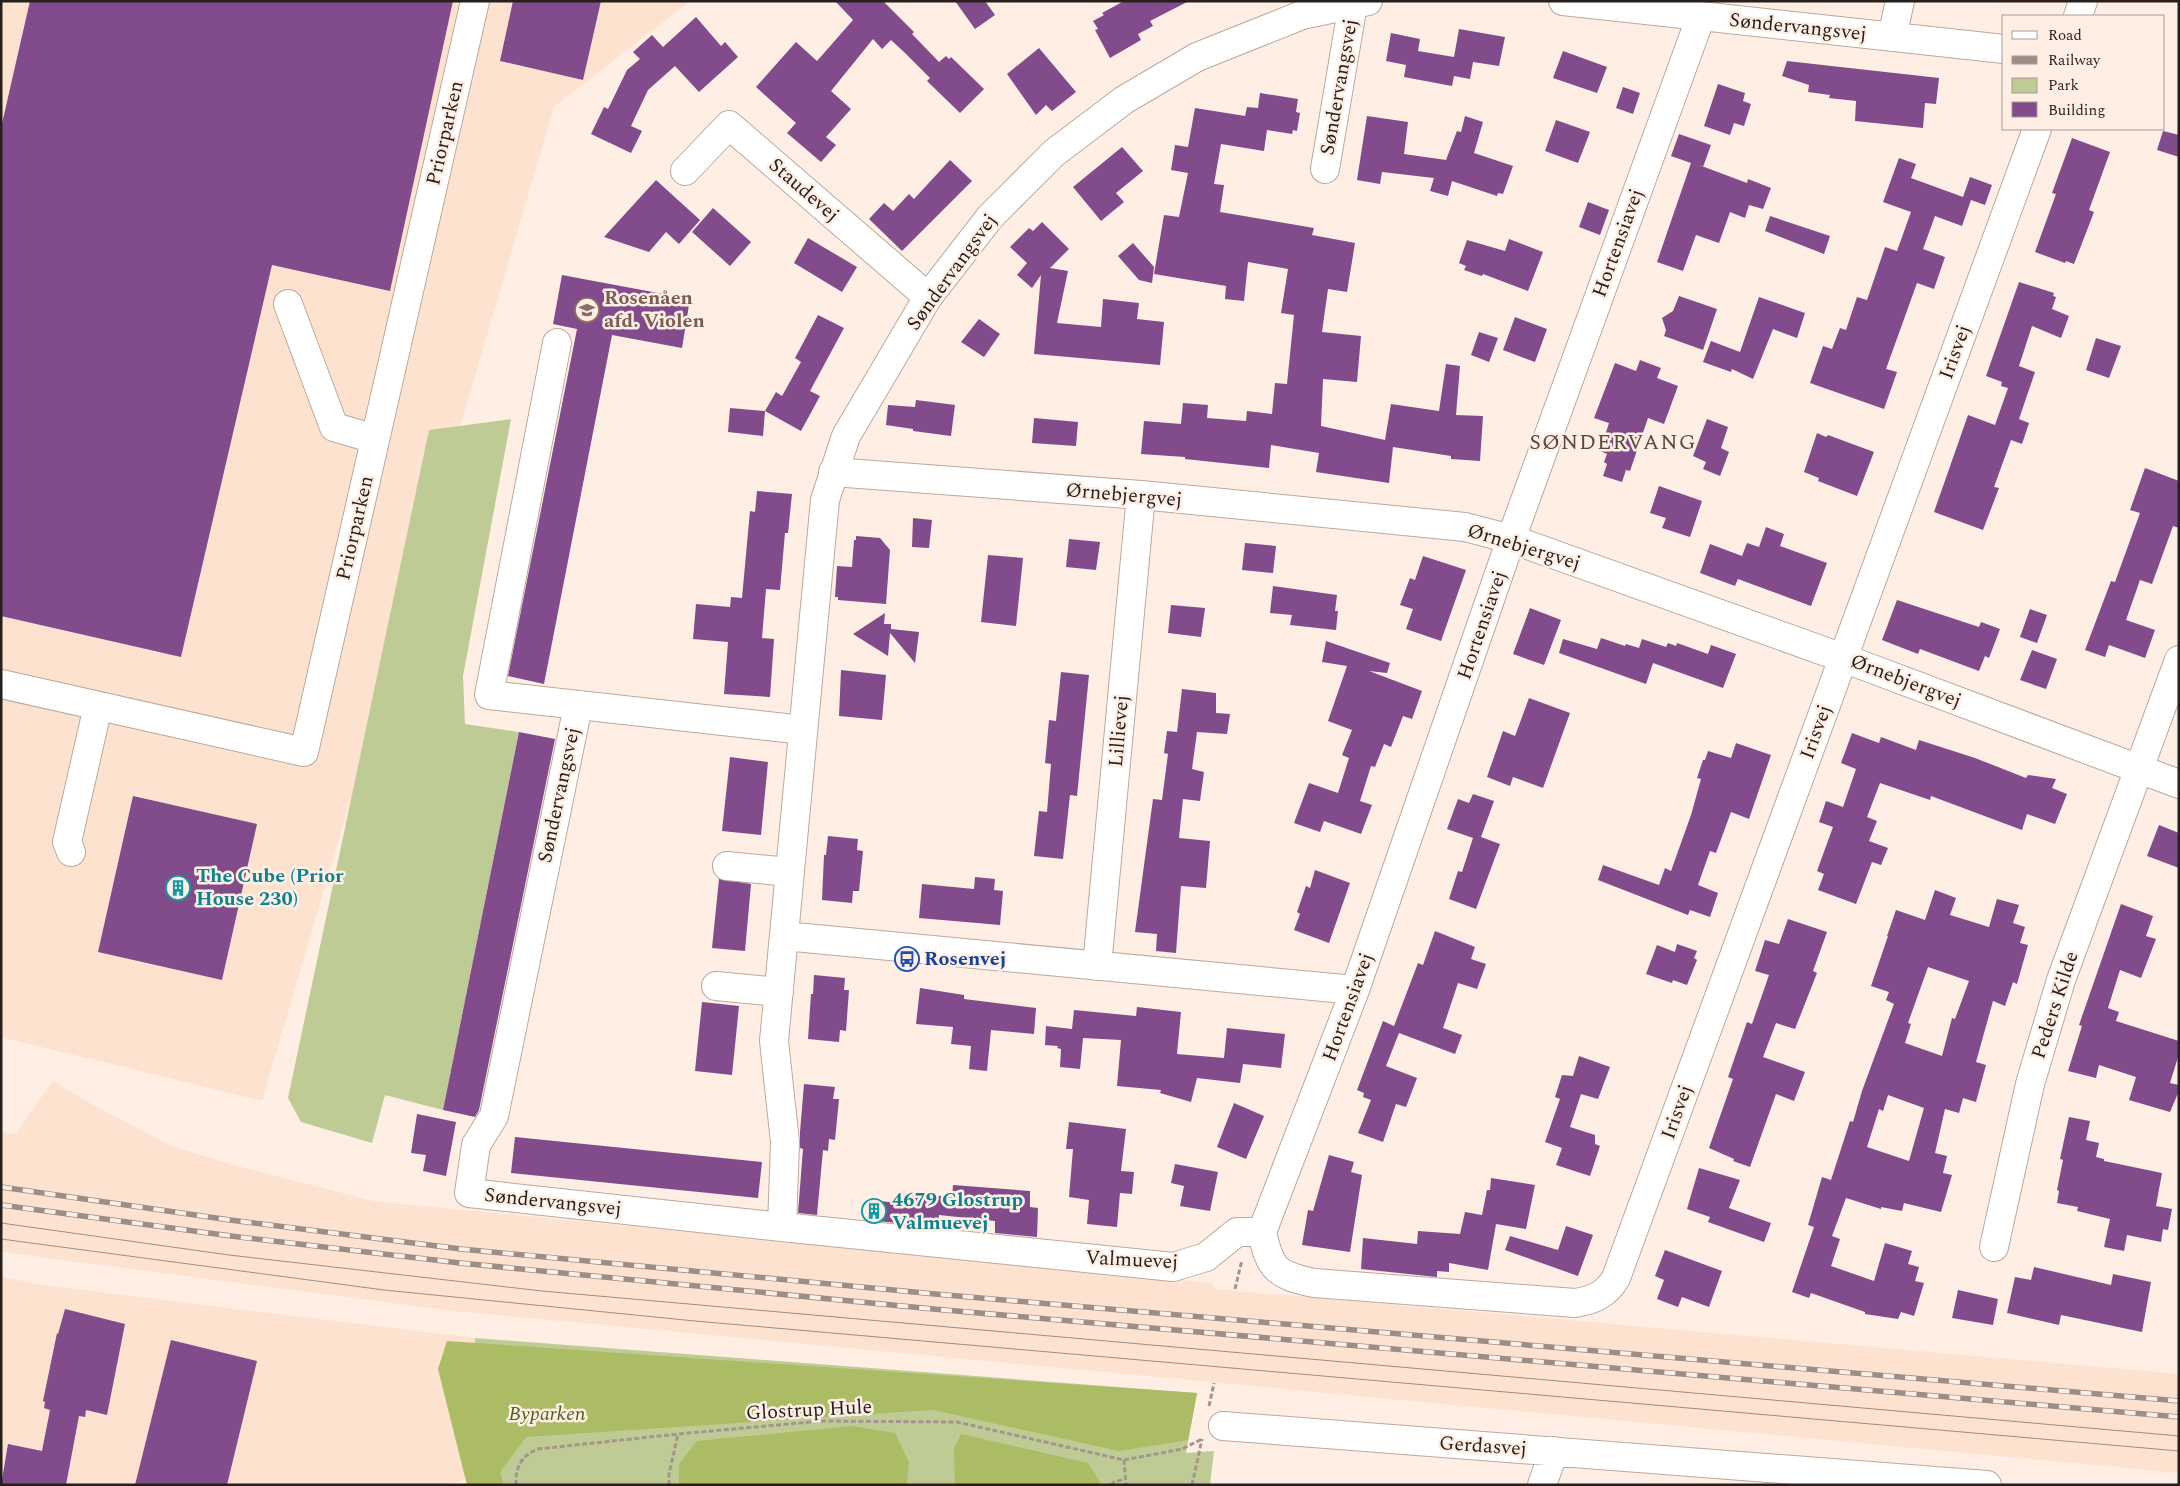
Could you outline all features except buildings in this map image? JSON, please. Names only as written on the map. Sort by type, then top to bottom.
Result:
[{"type":"street","name":"Priorparken","points":[[1,684],[304,752],[474,1]]},
{"type":"street","name":"Søndervangsvej","points":[[1564,1],[1700,16],[1732,11],[1892,37],[2002,49]]},
{"type":"street","points":[[1892,37],[1900,1]]},
{"type":"street","points":[[2078,15],[2083,1]]},
{"type":"street","name":"Søndervangsvej","points":[[578,706],[494,1116],[476,1146],[469,1193],[782,1227],[785,1142],[774,1041],[824,500],[846,436],[928,297],[990,217],[1054,153],[1124,100],[1197,57],[1300,8],[1360,3],[1325,169]]},
{"type":"street","name":"Hortensiavej","points":[[1262,1232],[1355,990],[1511,539],[1700,16]]},
{"type":"street","name":"Staudevej","points":[[685,171],[729,125],[928,297]]},
{"type":"street","name":"Irisvej","points":[[1262,1232],[1267,1256],[1278,1270],[1292,1278],[1324,1284],[1575,1302],[1604,1294],[1616,1278],[2036,130]]},
{"type":"street","points":[[288,304],[334,427],[375,439]]},
{"type":"street","name":"Søndervangsvej","points":[[557,343],[488,695],[803,730]]},
{"type":"street","name":"Ørnebjergvej","points":[[834,472],[1141,495],[1465,527],[1511,539],[1843,658],[2179,784]]},
{"type":"street","name":"Lillievej","points":[[1097,966],[1141,495]]},
{"type":"street","name":"Peders Kilde","points":[[1994,1248],[2030,1084],[2058,988],[2179,660]]},
{"type":"street","points":[[71,852],[66,842],[98,706]]},
{"type":"street","points":[[727,866],[790,872]]},
{"type":"street","points":[[784,936],[1355,990]]},
{"type":"street","points":[[716,986],[779,992]]},
{"type":"street","name":"Valmuevej","points":[[782,1227],[1172,1267],[1206,1257],[1237,1232],[1262,1232]]},
{"type":"street","name":"Gerdasvej","points":[[1224,1426],[1554,1451],[1739,1475],[1987,1485]]},
{"type":"street","points":[[1542,1485],[1554,1451]]},
{"type":"path","name":"Glostrup Hule","points":[[516,1485],[516,1470],[522,1459],[538,1449],[822,1421],[957,1422],[1124,1460],[1182,1449],[1224,1426]]},
{"type":"path","points":[[669,1485],[669,1474],[678,1434]]},
{"type":"path","points":[[1124,1460],[1126,1485]]},
{"type":"path","points":[[1112,1485],[1114,1482],[1125,1479]]},
{"type":"shaded area","points":[[1,1],[690,1],[554,107],[262,1101],[1,1037]]},
{"type":"shaded area","points":[[53,1081],[95,1106],[172,1146],[230,1164],[373,1201],[1212,1283],[1216,1289],[2179,1374],[2179,1473],[454,1311],[1,1251],[1,1132],[15,1134]]},
{"type":"shaded area","points":[[1,1277],[43,1285],[475,1338],[477,1475],[448,1485],[1,1485]]},
{"type":"green space","points":[[511,419],[463,676],[465,724],[519,732],[443,1110],[385,1095],[372,1143],[301,1122],[288,1098],[429,430]]},
{"type":"green space","name":"Byparken","points":[[475,1338],[1197,1393],[1186,1453],[1214,1451],[1210,1485],[480,1485],[477,1475]]},
{"type":"green space","points":[[447,1341],[1197,1393],[1188,1440],[1119,1451],[933,1410],[526,1437],[500,1472],[504,1485],[467,1485],[438,1369]]},
{"type":"green space","points":[[853,1426],[895,1433],[909,1462],[907,1485],[679,1485],[679,1464],[697,1441]]},
{"type":"green space","points":[[961,1434],[1088,1463],[1100,1482],[1098,1485],[955,1485],[954,1448]]},
{"type":"tram line","points":[[1,1223],[229,1255],[542,1291],[2179,1436]]},
{"type":"tram line","points":[[1,1239],[384,1290],[695,1321],[2179,1451]]},
{"type":"railway","points":[[1,1187],[230,1220],[461,1249],[935,1294],[2179,1401]]},
{"type":"railway","points":[[1,1205],[231,1236],[460,1263],[933,1309],[2179,1417]]},
{"type":"place","name":"Rosenåen afd. Violen","points":[[587,310]]},
{"type":"place","name":"The Cube (Prior House 230)","points":[[178,888]]},
{"type":"place","name":"Rosenvej","points":[[907,959]]},
{"type":"place","name":"4679 Glostrup Valmuevej","points":[[874,1211]]},
{"type":"district","name":"SØNDERVANG","points":[[1613,442]]}]
